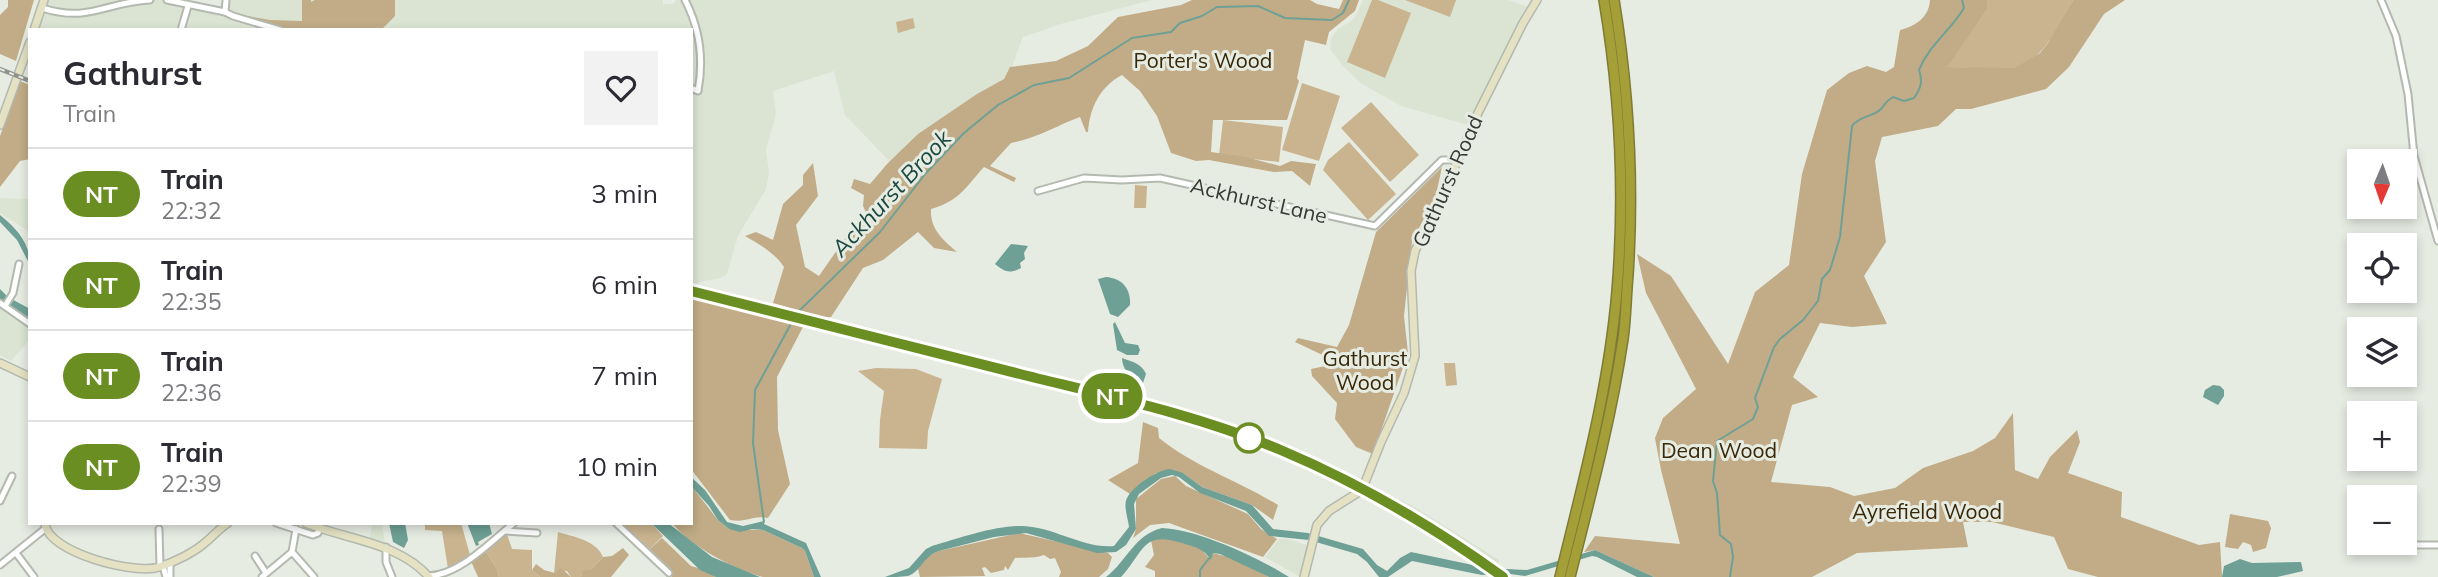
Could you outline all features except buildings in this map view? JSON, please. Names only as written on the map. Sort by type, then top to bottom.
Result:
[{"type":"highway","points":[[1570,577],[1606,365],[1616,293],[1620,230],[1616,74],[1604,0]]},
{"type":"highway","points":[[1560,577],[1586,493],[1623,336],[1631,231],[1631,152],[1626,74],[1614,0]]},
{"type":"main road","name":"Gathurst Road","points":[[1304,577],[1315,531],[1325,513],[1362,491],[1404,393],[1414,363],[1411,271],[1413,258],[1456,160],[1523,23],[1537,0]]},
{"type":"main road","points":[[35,28],[43,4]]},
{"type":"main road","points":[[0,125],[28,48]]},
{"type":"main road","points":[[0,363],[28,376]]},
{"type":"main road","points":[[46,526],[48,534],[83,556],[144,569],[164,565],[203,545],[226,525]]},
{"type":"main road","points":[[311,525],[386,547],[428,577]]},
{"type":"street","points":[[43,4],[63,14],[79,15],[150,0]]},
{"type":"street","points":[[167,0],[225,12],[273,28]]},
{"type":"street","points":[[225,12],[226,0]]},
{"type":"street","points":[[685,0],[695,22],[701,50],[698,91],[693,89]]},
{"type":"street","points":[[2381,0],[2396,36],[2409,94],[2414,156],[2438,241]]},
{"type":"street","points":[[182,28],[188,6]]},
{"type":"street","name":"Ackhurst Lane","points":[[1038,191],[1084,178],[1160,178],[1375,226],[1442,160],[1456,160]]},
{"type":"street","points":[[19,264],[12,296],[4,304],[28,322]]},
{"type":"street","points":[[0,501],[12,476]]},
{"type":"street","points":[[283,525],[315,535],[320,529]]},
{"type":"street","points":[[500,525],[503,532]]},
{"type":"street","points":[[428,577],[444,574],[512,525]]},
{"type":"street","points":[[618,525],[669,573]]},
{"type":"street","points":[[0,565],[46,526]]},
{"type":"street","points":[[159,529],[168,577]]},
{"type":"street","points":[[255,556],[264,575],[292,552],[296,529]]},
{"type":"street","points":[[503,532],[537,533]]},
{"type":"street","points":[[2417,545],[2438,545]]},
{"type":"street","points":[[386,547],[386,562],[393,577]]},
{"type":"street","points":[[292,552],[314,577]]},
{"type":"street","points":[[16,553],[32,575],[37,568]]},
{"type":"shaded area","points":[[49,0],[178,0],[226,10],[228,0],[663,0],[663,4],[673,4],[676,0],[1152,0],[1023,37],[1007,80],[892,164],[845,115],[834,71],[773,91],[776,114],[766,150],[769,173],[766,189],[738,236],[727,274],[721,278],[699,282],[698,289],[702,290],[703,285],[838,322],[869,327],[1164,402],[1266,436],[1366,487],[1410,504],[1499,560],[1499,566],[1496,568],[1508,577],[1500,577],[1356,488],[1353,492],[1349,491],[1273,451],[1211,427],[1129,405],[1119,408],[1043,383],[701,295],[693,295],[693,28],[40,28]]},
{"type":"shaded area","points":[[1363,0],[1508,0],[1528,7],[1468,125],[1401,106],[1362,84],[1342,65],[1330,49],[1331,38],[1338,29],[1354,19]]},
{"type":"shaded area","points":[[1372,0],[1411,13],[1385,78],[1347,62]]},
{"type":"shaded area","points":[[1405,0],[1456,0],[1450,17]]},
{"type":"shaded area","points":[[1987,0],[2073,0],[2049,41],[2024,64],[1997,69],[1946,67],[1987,10]]},
{"type":"shaded area","points":[[913,18],[915,28],[898,33],[896,22]]},
{"type":"shaded area","points":[[1302,83],[1340,96],[1319,161],[1282,150]]},
{"type":"shaded area","points":[[1371,102],[1419,155],[1390,182],[1341,128]]},
{"type":"shaded area","points":[[1223,120],[1283,127],[1279,162],[1219,155]]},
{"type":"shaded area","points":[[1349,142],[1396,194],[1368,220],[1323,170],[1328,160]]},
{"type":"shaded area","points":[[1135,185],[1147,186],[1146,208],[1134,208]]},
{"type":"shaded area","points":[[0,198],[28,199],[28,231],[0,213]]},
{"type":"shaded area","points":[[0,306],[28,327],[28,341],[11,361],[0,355]]},
{"type":"shaded area","points":[[1444,363],[1455,363],[1457,385],[1446,386]]},
{"type":"shaded area","points":[[876,368],[916,369],[942,379],[928,431],[927,449],[879,448],[884,391],[858,371]]},
{"type":"shaded area","points":[[372,525],[382,525],[385,543],[369,541]]},
{"type":"shaded area","points":[[425,525],[462,525],[470,555],[448,569],[442,531],[425,530]]},
{"type":"shaded area","points":[[653,525],[663,536],[650,549],[623,527]]},
{"type":"shaded area","points":[[558,532],[590,543],[603,557],[591,569],[582,572],[581,577],[571,577],[567,571],[554,573]]},
{"type":"shaded area","points":[[507,534],[512,549],[532,550],[532,570],[540,577],[499,577],[484,549]]},
{"type":"shaded area","points":[[1279,539],[1307,545],[1300,577],[1265,557]]},
{"type":"green space","points":[[8,0],[34,0],[16,61],[0,54],[0,15],[8,7]]},
{"type":"green space","points":[[302,0],[395,0],[395,16],[383,28],[280,28],[240,17],[302,21]]},
{"type":"green space","name":"Porter's Wood","points":[[1192,0],[1310,0],[1339,9],[1343,0],[1359,0],[1355,11],[1329,32],[1326,45],[1305,40],[1297,78],[1299,81],[1287,120],[1213,120],[1211,152],[1280,166],[1291,161],[1316,164],[1310,186],[1292,171],[1274,172],[1209,160],[1196,161],[1171,153],[1157,116],[1140,91],[1122,75],[1102,92],[1091,114],[1088,132],[1080,117],[1011,143],[990,166],[1016,178],[1014,182],[984,167],[955,198],[931,209],[935,228],[957,252],[934,248],[918,232],[883,260],[863,268],[831,317],[825,318],[773,303],[784,267],[771,253],[745,236],[756,232],[773,240],[783,204],[803,185],[803,175],[813,163],[818,196],[796,225],[805,267],[819,276],[853,227],[870,221],[863,206],[864,195],[851,188],[854,179],[870,184],[918,134],[1004,79],[1010,67],[1056,61],[1088,46],[1118,17],[1181,5]]},
{"type":"green space","name":"Dean Wood","points":[[1930,0],[1987,0],[1987,10],[1947,67],[2013,68],[2040,53],[2073,0],[2125,0],[2104,14],[2069,67],[2046,89],[1971,109],[1956,109],[1938,126],[1882,137],[1875,161],[1886,242],[1864,276],[1887,324],[1852,327],[1820,323],[1793,377],[1818,397],[1792,405],[1771,482],[1830,487],[1854,496],[1895,488],[1923,468],[1973,451],[1995,438],[2013,413],[2015,470],[2038,479],[2050,457],[2077,430],[2080,442],[2068,473],[2122,492],[2121,517],[2199,545],[2220,542],[2222,577],[2098,577],[2068,569],[2054,537],[1992,522],[1963,522],[1968,547],[1857,553],[1812,577],[1654,577],[1595,550],[1584,552],[1595,536],[1680,544],[1655,438],[1663,418],[1696,389],[1646,293],[1637,254],[1671,276],[1728,364],[1755,292],[1789,265],[1802,174],[1827,90],[1849,73],[1867,66],[1886,72],[1894,67],[1900,30],[1921,20]]},
{"type":"green space","points":[[20,81],[28,84],[28,159],[20,161],[0,187],[0,136]]},
{"type":"green space","name":"Gathurst Wood","points":[[1442,167],[1436,195],[1412,242],[1404,316],[1408,353],[1373,454],[1356,447],[1335,419],[1337,403],[1312,376],[1311,369],[1330,365],[1329,358],[1295,342],[1298,338],[1337,347],[1349,325],[1376,232]]},
{"type":"green space","points":[[693,299],[803,327],[777,377],[778,430],[790,484],[768,518],[730,520],[693,472]]},
{"type":"green space","points":[[1143,422],[1158,428],[1159,438],[1187,457],[1278,505],[1273,520],[1252,505],[1202,487],[1183,473],[1156,473],[1130,494],[1108,480],[1138,463]]},
{"type":"green space","points":[[1175,476],[1186,486],[1248,514],[1261,529],[1277,539],[1263,557],[1169,523],[1150,525],[1133,538],[1136,529],[1136,499],[1161,479]]},
{"type":"green space","points":[[693,488],[718,520],[729,529],[763,530],[802,548],[814,577],[763,577],[752,574],[701,548],[674,525],[693,525]]},
{"type":"green space","points":[[2230,514],[2268,521],[2271,528],[2266,548],[2253,552],[2251,545],[2243,542],[2238,549],[2225,547]]},
{"type":"green space","points":[[1019,533],[1108,553],[1112,557],[1108,569],[1099,577],[1059,577],[1061,572],[1055,558],[1050,559],[1044,555],[1015,558],[1008,570],[1005,566],[1004,570],[991,573],[985,567],[982,568],[985,576],[920,577],[918,569],[928,556],[939,551]]},
{"type":"green space","points":[[1164,537],[1200,548],[1210,559],[1213,553],[1228,557],[1269,577],[1155,577],[1155,571],[1145,567],[1154,555],[1151,540]]},
{"type":"green space","points":[[662,538],[691,566],[716,577],[672,577],[668,568],[650,549]]},
{"type":"green space","points":[[623,548],[629,555],[611,577],[581,577],[582,571],[591,569],[603,557],[612,556]]},
{"type":"green space","points":[[484,549],[499,577],[478,577],[470,559]]},
{"type":"green space","points":[[536,564],[555,573],[561,568],[571,577],[540,577],[532,570]]},
{"type":"water","points":[[0,215],[21,237],[28,250],[28,261],[17,240],[0,222]]},
{"type":"water","points":[[1011,244],[1028,246],[1024,253],[1025,259],[1020,263],[1021,268],[1007,271],[995,264]]},
{"type":"water","points":[[1106,277],[1121,282],[1129,294],[1130,305],[1118,317],[1110,314],[1098,279]]},
{"type":"water","points":[[0,289],[8,297],[28,308],[28,318],[0,299]]},
{"type":"water","points":[[1115,322],[1125,343],[1138,345],[1138,355],[1127,355],[1117,350],[1113,324]]},
{"type":"water","points":[[1122,358],[1142,367],[1146,374],[1143,383],[1138,383],[1129,376]]},
{"type":"water","points":[[2213,385],[2224,390],[2224,396],[2218,405],[2203,397],[2205,390]]},
{"type":"water","points":[[1170,469],[1183,473],[1202,487],[1252,505],[1273,529],[1308,533],[1363,549],[1377,565],[1387,571],[1400,558],[1411,552],[1487,568],[1527,570],[1595,550],[1654,577],[1637,577],[1592,556],[1525,576],[1482,575],[1412,561],[1388,577],[1379,577],[1357,554],[1309,540],[1269,536],[1246,511],[1200,493],[1179,477],[1172,475],[1161,478],[1139,494],[1134,504],[1136,529],[1126,545],[1116,552],[1097,553],[1026,533],[994,537],[939,551],[908,576],[885,577],[909,568],[932,546],[1001,528],[1035,527],[1091,544],[1114,546],[1129,527],[1125,505],[1130,493],[1152,475]]},
{"type":"water","points":[[693,479],[705,490],[727,522],[743,526],[764,521],[764,524],[806,543],[821,577],[814,577],[802,548],[763,530],[740,532],[729,529],[718,520],[693,488]]},
{"type":"water","points":[[389,525],[405,525],[408,540],[404,548],[393,542]]},
{"type":"water","points":[[468,525],[490,525],[492,534],[476,546]]},
{"type":"water","points":[[653,525],[671,525],[712,557],[760,577],[716,577],[700,570]]},
{"type":"water","points":[[1162,528],[1210,539],[1261,561],[1289,577],[1269,577],[1220,554],[1213,553],[1211,560],[1195,547],[1159,539],[1145,546],[1121,577],[1106,577],[1144,536]]},
{"type":"water","points":[[2240,559],[2252,563],[2301,562],[2303,571],[2277,577],[2222,577],[2224,566]]},
{"type":"waterway","name":"Ackhurst Brook","points":[[800,310],[880,232],[926,173],[964,133],[998,105],[1034,85],[1069,78],[1132,38],[1171,32],[1180,23],[1202,16],[1217,7],[1258,6],[1285,18],[1332,20],[1343,13],[1349,0]]},
{"type":"waterway","points":[[1730,577],[1733,557],[1731,544],[1720,535],[1717,493],[1713,481],[1717,441],[1753,419],[1758,407],[1755,398],[1774,347],[1803,320],[1818,301],[1822,279],[1830,270],[1840,237],[1852,126],[1858,120],[1878,112],[1893,97],[1904,101],[1914,98],[1921,84],[1919,70],[1923,61],[1964,8],[1962,0]]},
{"type":"waterway","points":[[764,522],[753,443],[755,390],[793,320]]},
{"type":"waterway","points":[[1200,577],[1200,570],[1210,557]]},
{"type":"railway","points":[[0,69],[28,80]]},
{"type":"railway","points":[[693,289],[1109,393],[1228,428],[1302,457],[1373,492],[1441,532],[1506,577]]},
{"type":"train","name":"NT","points":[[693,292],[1122,399],[1225,429],[1315,465],[1365,490],[1438,532],[1503,577]]},
{"type":"park label","name":"Ayrefield Wood","points":[[1927,511]]}]
